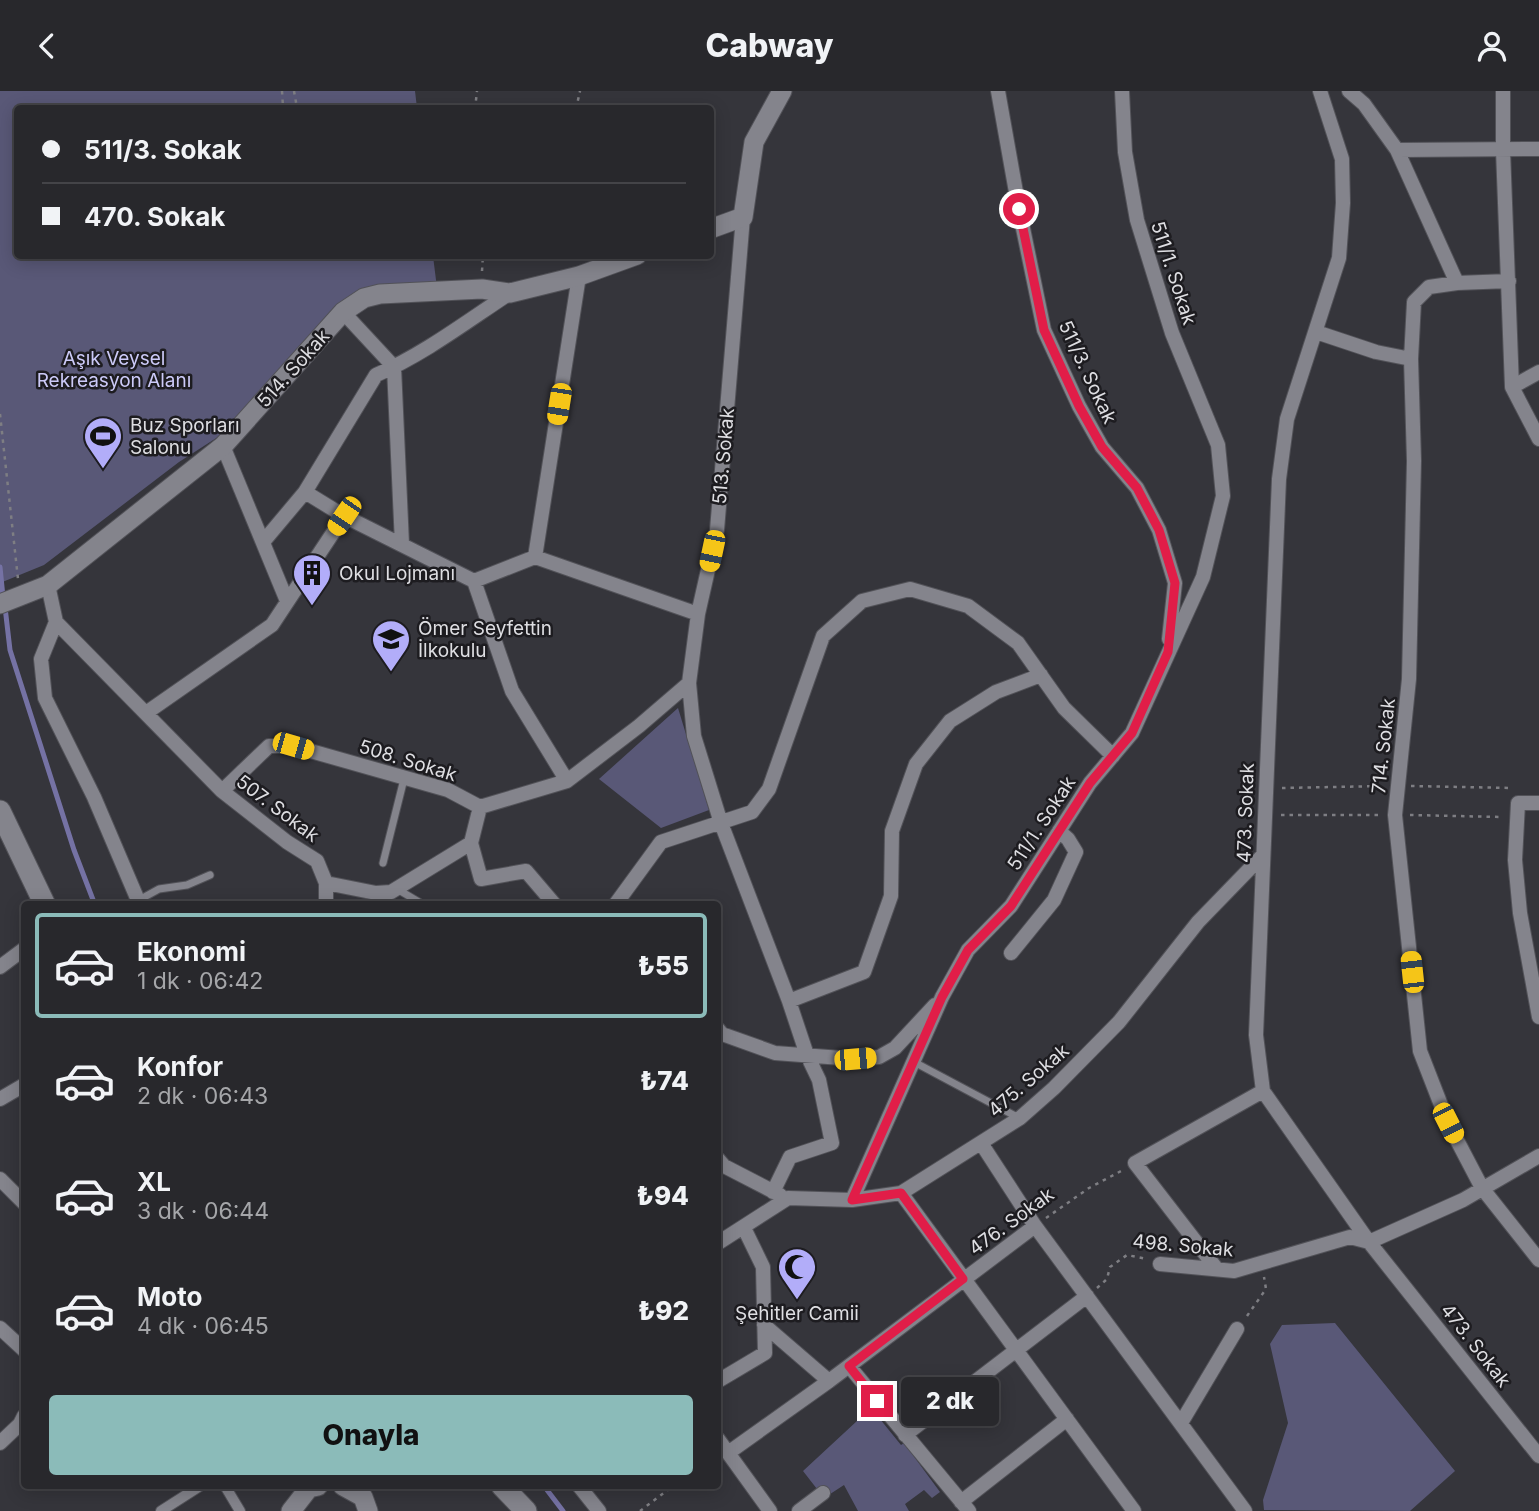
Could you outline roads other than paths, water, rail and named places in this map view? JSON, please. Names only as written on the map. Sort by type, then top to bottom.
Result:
[{"type":"main road","points":[[0,811],[7,842],[43,901]]},
{"type":"main road","points":[[505,1489],[526,1511]]},
{"type":"street","name":"513. Sokak","points":[[774,1192],[790,1157],[832,1143],[819,1080],[807,1055],[789,1001],[720,823],[694,736],[689,683],[698,614],[716,530],[743,217],[754,142],[782,91]]},
{"type":"street","name":"511/3. Sokak","points":[[998,91],[1044,330],[1079,406],[1102,447],[1137,488],[1159,530],[1175,583],[1168,652]]},
{"type":"street","name":"511/1. Sokak","points":[[852,1200],[942,997],[968,950],[1011,906],[1090,783],[1132,733],[1203,577],[1223,496],[1218,445],[1172,333],[1137,220],[1125,152],[1122,91]]},
{"type":"street","name":"473. Sokak","points":[[1320,91],[1342,159],[1343,202],[1339,258],[1287,419],[1279,479],[1256,1035],[1263,1091],[1370,1242],[1539,1456]]},
{"type":"street","points":[[1503,91],[1512,387],[1539,439]]},
{"type":"street","points":[[1352,92],[1397,149],[1457,283]]},
{"type":"street","points":[[1397,149],[1539,149]]},
{"type":"street","points":[[714,228],[743,217]]},
{"type":"street","name":"514. Sokak","points":[[0,604],[48,585],[223,446],[343,312],[364,298],[380,294],[482,289],[510,293],[579,276],[625,259]]},
{"type":"street","points":[[535,557],[579,276]]},
{"type":"street","name":"714. Sokak","points":[[1509,281],[1429,287],[1414,302],[1411,359],[1414,461],[1409,679],[1395,815],[1420,1051],[1448,1123],[1482,1188],[1539,1259]]},
{"type":"street","points":[[263,542],[305,492],[376,375],[394,367],[510,293]]},
{"type":"street","points":[[343,312],[394,367],[402,544]]},
{"type":"street","points":[[1316,332],[1376,352],[1411,359]]},
{"type":"street","points":[[1512,387],[1539,372]]},
{"type":"street","points":[[223,446],[288,601]]},
{"type":"street","points":[[305,492],[344,516],[474,582],[512,691],[567,781]]},
{"type":"street","points":[[146,713],[272,625],[344,516]]},
{"type":"street","points":[[474,582],[535,557],[698,614]]},
{"type":"street","points":[[48,585],[56,622],[41,659],[45,698],[94,797],[139,901]]},
{"type":"street","points":[[618,901],[661,842],[752,812],[769,789],[823,636],[862,601],[910,589],[968,606],[1018,643],[1064,708],[1113,756]]},
{"type":"street","name":"507. Sokak","points":[[56,622],[222,791],[287,842],[317,861],[326,883]]},
{"type":"street","points":[[789,1001],[864,972],[891,896],[892,831],[916,764],[950,721],[996,692],[1041,675]]},
{"type":"street","points":[[552,901],[526,871],[481,879],[471,843],[480,807],[567,781],[639,726],[689,683]]},
{"type":"street","name":"508. Sokak","points":[[222,791],[270,745],[293,746],[448,790],[480,807]]},
{"type":"street","points":[[1539,799],[1518,803],[1515,860],[1520,913],[1539,1017]]},
{"type":"street","points":[[1011,953],[1054,900],[1076,852],[1059,831]]},
{"type":"street","points":[[326,901],[326,883],[376,893],[391,892],[471,843]]},
{"type":"street","name":"475. Sokak","points":[[788,1198],[852,1200],[901,1193],[1020,1118],[1119,1022],[1198,922],[1262,856]]},
{"type":"street","points":[[0,967],[21,951]]},
{"type":"street","points":[[721,1033],[775,1053],[855,1059],[879,1057],[895,1048],[942,997]]},
{"type":"street","points":[[0,1099],[21,1087]]},
{"type":"street","points":[[1216,1268],[1135,1163],[1263,1091]]},
{"type":"street","points":[[981,1143],[1035,1226],[1245,1511]]},
{"type":"street","name":"498. Sokak","points":[[1160,1263],[1234,1271],[1350,1237],[1370,1242],[1462,1200],[1539,1156]]},
{"type":"street","points":[[721,1162],[788,1198]]},
{"type":"street","points":[[0,1179],[21,1200]]},
{"type":"street","points":[[901,1193],[1134,1511]]},
{"type":"street","points":[[721,1241],[788,1198]]},
{"type":"street","name":"476. Sokak","points":[[728,1453],[829,1381],[1035,1226]]},
{"type":"street","points":[[721,1379],[765,1353],[763,1266],[744,1228]]},
{"type":"street","points":[[905,1435],[1087,1296]]},
{"type":"street","points":[[764,1325],[829,1381]]},
{"type":"street","points":[[0,1328],[21,1347]]},
{"type":"street","points":[[1181,1423],[1237,1329]]},
{"type":"street","points":[[0,1342],[21,1349]]},
{"type":"street","points":[[849,1366],[965,1507],[1067,1419]]},
{"type":"street","points":[[0,1443],[21,1422]]},
{"type":"street","points":[[721,1443],[770,1511]]},
{"type":"street","points":[[161,1511],[195,1489]]},
{"type":"street","points":[[227,1489],[240,1511]]},
{"type":"street","points":[[291,1511],[310,1489]]},
{"type":"street","points":[[348,1489],[364,1498]]},
{"type":"street","points":[[581,1489],[599,1511]]},
{"type":"street","points":[[799,1511],[823,1493]]},
{"type":"lane","points":[[383,863],[404,779]]},
{"type":"lane","points":[[143,901],[159,888],[187,885],[210,875]]},
{"type":"lane","points":[[396,889],[417,901]]},
{"type":"lane","points":[[914,1062],[1020,1118]]},
{"type":"waterway","points":[[0,567],[3,597]]},
{"type":"waterway","points":[[5,607],[10,650],[74,850],[93,901]]},
{"type":"waterway","points":[[546,1489],[563,1511]]},
{"type":"place","name":"Buz Sporları Salonu","points":[[103,470]]},
{"type":"place","name":"Okul Lojmanı","points":[[312,607]]},
{"type":"place","name":"Ömer Seyfettin İlkokulu","points":[[391,673]]},
{"type":"place","name":"Şehitler Camii","points":[[797,1301]]},
{"type":"park label","name":"Aşık Veysel Rekreasyon Alanı","points":[[114,369]]}]
